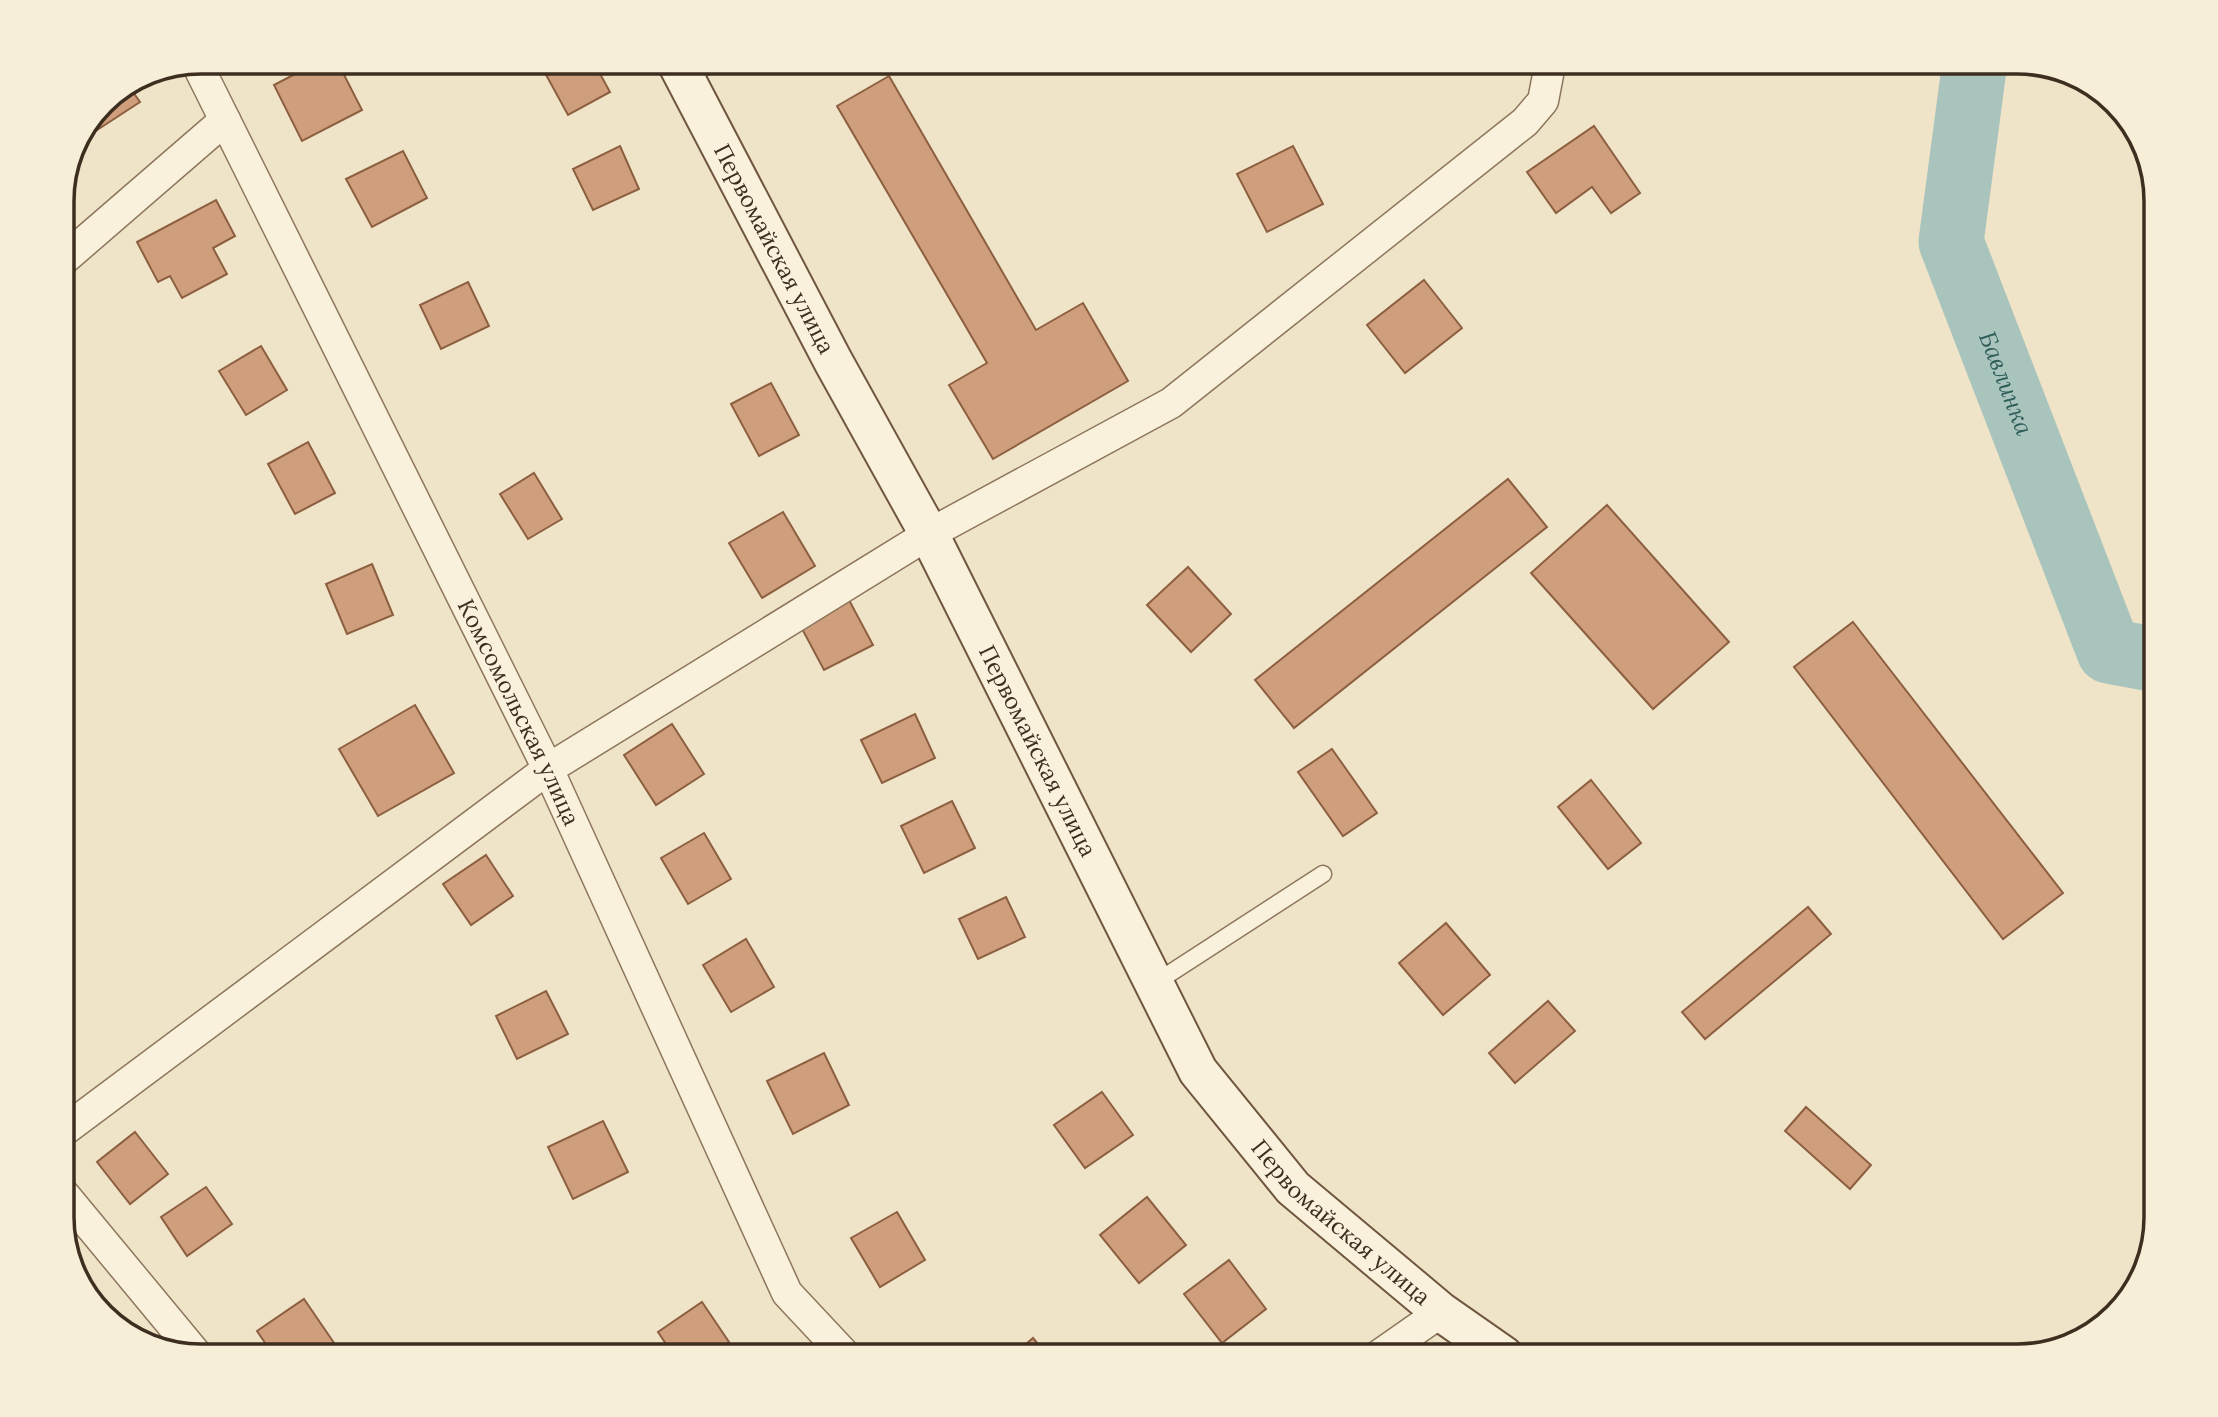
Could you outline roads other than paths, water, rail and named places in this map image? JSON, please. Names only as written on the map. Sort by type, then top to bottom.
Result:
[{"type":"street","name":"Комсомольская улица","points":[[202,74],[548,769],[787,1293],[835,1344]]},
{"type":"street","name":"Первомайская улица","points":[[683,74],[833,361],[929,534],[1198,1071],[1293,1188],[1441,1312],[1487,1344]]},
{"type":"street","points":[[74,1123],[548,769],[929,534],[1171,403],[1525,122],[1543,101],[1548,74]]},
{"type":"street","points":[[74,251],[225,120]]},
{"type":"street","points":[[74,1206],[187,1342]]},
{"type":"street","points":[[1395,1344],[1441,1312]]},
{"type":"lane","points":[[1154,984],[1323,874]]},
{"type":"waterway","name":"Бавлинка","points":[[1973,74],[1951,242],[2109,651],[2144,658]]}]
